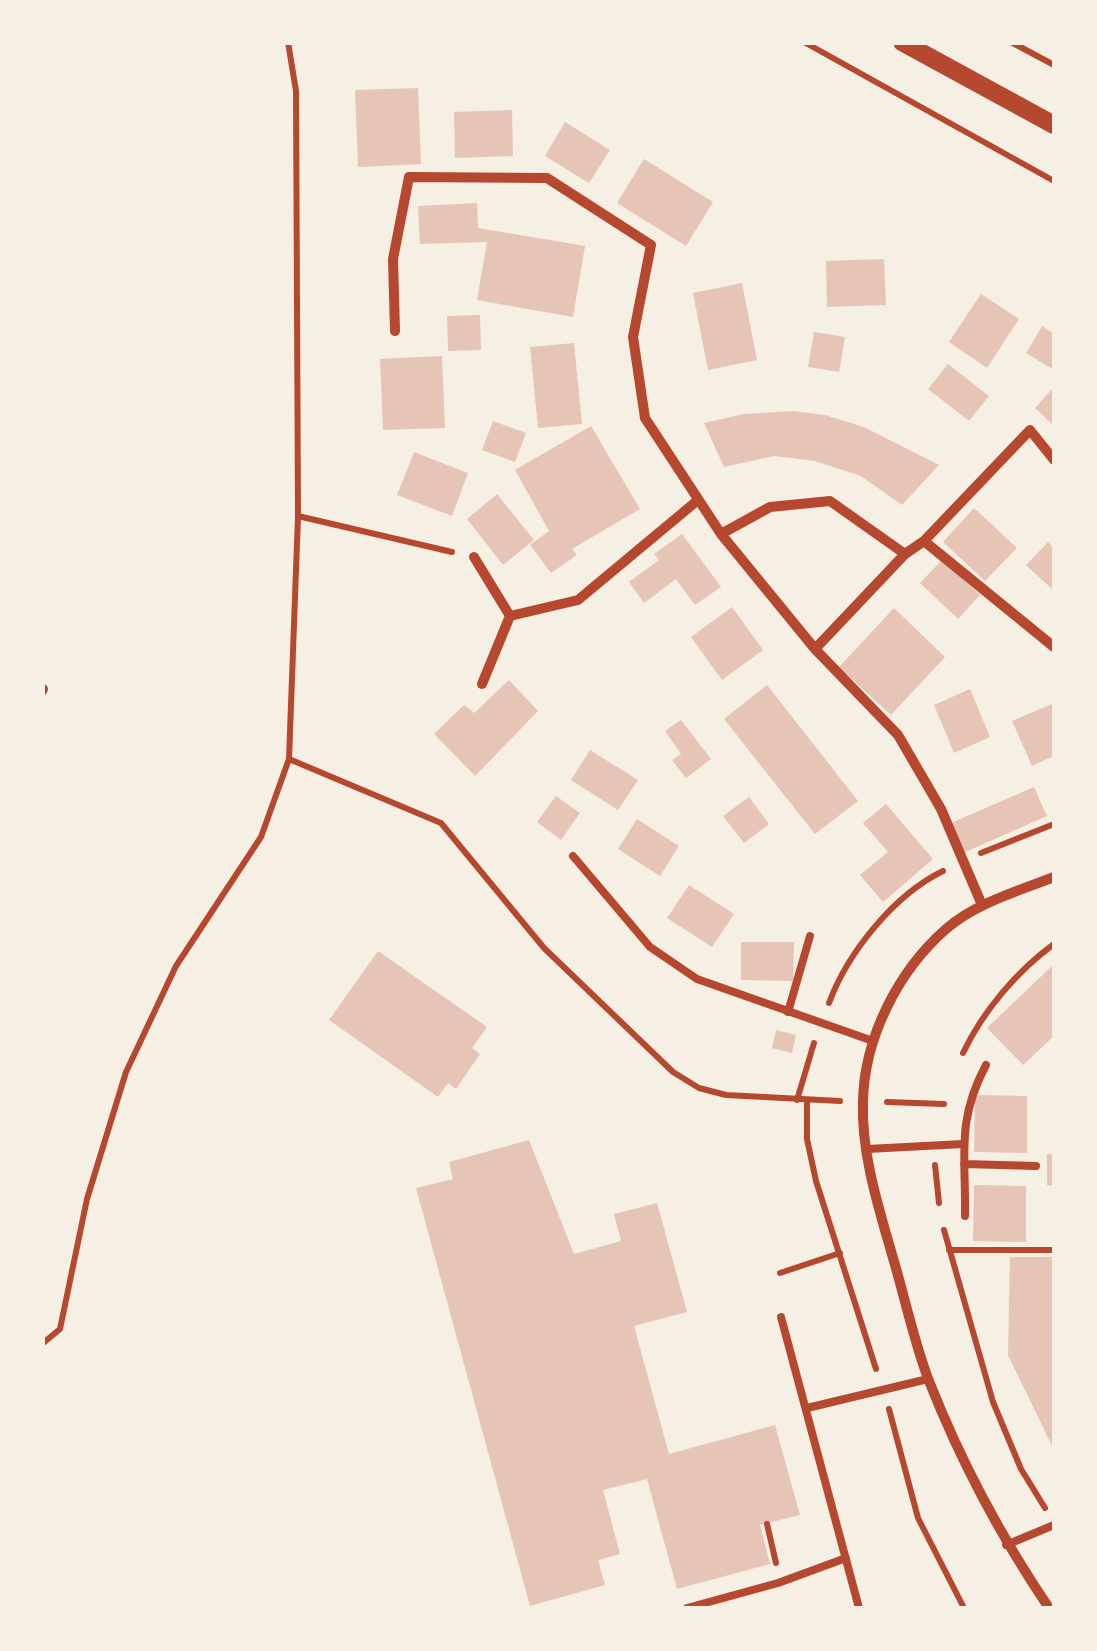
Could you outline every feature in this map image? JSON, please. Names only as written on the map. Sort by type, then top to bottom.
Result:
[{"type":"street","points":[[902,42],[1054,125]]},
{"type":"street","points":[[395,331],[392,259],[409,176],[547,178],[652,245],[633,337],[645,418],[721,534],[815,650],[898,736],[941,810],[982,906]]},
{"type":"street","points":[[815,650],[1030,430],[1054,460]]},
{"type":"street","points":[[510,616],[578,600],[698,500]]},
{"type":"street","points":[[721,534],[770,507],[830,501],[905,554]]},
{"type":"street","points":[[924,541],[1054,647]]},
{"type":"street","points":[[474,557],[510,616]]},
{"type":"street","points":[[482,684],[510,616]]},
{"type":"street","points":[[1048,1608],[1006,1545],[928,1379],[880,1214],[863,1102],[873,1042],[895,991],[918,957],[947,927],[982,906],[1054,877]]},
{"type":"lane","points":[[573,856],[650,947],[698,979],[873,1042]]},
{"type":"lane","points":[[788,1012],[810,936]]},
{"type":"lane","points":[[965,1216],[965,1114],[972,1090],[986,1065]]},
{"type":"lane","points":[[868,1149],[963,1144]]},
{"type":"lane","points":[[964,1164],[1036,1166]]},
{"type":"lane","points":[[780,1316],[860,1608]]},
{"type":"lane","points":[[807,1408],[928,1379]]},
{"type":"lane","points":[[1006,1545],[1054,1525]]},
{"type":"lane","points":[[687,1608],[778,1583],[846,1558]]},
{"type":"path","points":[[42,1344],[60,1329],[87,1199],[126,1072],[176,966],[261,838],[288,758],[298,516],[296,91],[288,42]]},
{"type":"path","points":[[804,42],[1054,181]]},
{"type":"path","points":[[1010,42],[1054,65]]},
{"type":"path","points":[[298,516],[474,557]]},
{"type":"path","points":[[288,758],[441,823],[544,948],[673,1072],[699,1088],[726,1095],[807,1100],[807,1139],[816,1181],[883,1388],[918,1518],[964,1608]]},
{"type":"path","points":[[797,1100],[808,1058],[833,994],[870,934],[900,902],[935,874],[1054,824]]},
{"type":"path","points":[[948,1250],[1054,1250]]},
{"type":"path","points":[[780,1272],[840,1253]]},
{"type":"building","points":[[418,88],[421,164],[358,167],[355,90]]},
{"type":"building","points":[[512,110],[513,156],[455,158],[454,112]]},
{"type":"building","points":[[565,122],[610,150],[589,183],[545,156]]},
{"type":"building","points":[[644,159],[713,202],[686,246],[617,203]]},
{"type":"building","points":[[477,203],[478,228],[585,246],[573,317],[477,300],[487,242],[420,244],[418,206]]},
{"type":"building","points":[[884,259],[886,305],[827,307],[826,261]]},
{"type":"building","points":[[742,283],[757,360],[708,370],[693,293]]},
{"type":"building","points":[[981,294],[1019,319],[987,368],[949,342]]},
{"type":"building","points":[[480,315],[481,350],[448,351],[447,316]]},
{"type":"building","points":[[1042,326],[1054,334],[1054,370],[1026,353]]},
{"type":"building","points":[[814,332],[845,337],[839,372],[808,367]]},
{"type":"building","points":[[574,343],[582,424],[538,428],[530,347]]},
{"type":"building","points":[[442,356],[445,428],[383,430],[380,359]]},
{"type":"building","points":[[948,364],[989,396],[969,421],[928,389]]},
{"type":"building","points":[[1054,387],[1054,426],[1035,408]]},
{"type":"building","points":[[793,411],[825,415],[864,427],[939,465],[902,505],[861,476],[815,461],[774,456],[724,467],[704,423],[744,414]]},
{"type":"building","points":[[493,421],[526,433],[515,462],[482,450]]},
{"type":"building","points":[[591,426],[640,509],[572,549],[577,555],[551,573],[530,545],[549,531],[515,470]]},
{"type":"building","points":[[414,452],[468,473],[452,516],[397,495]]},
{"type":"building","points":[[497,494],[534,540],[503,565],[467,519]]},
{"type":"building","points":[[974,508],[1017,548],[985,581],[943,542]]},
{"type":"building","points":[[682,534],[721,587],[695,605],[676,579],[644,603],[629,582],[659,560],[654,554]]},
{"type":"building","points":[[1048,542],[1054,548],[1052,589],[1026,565]]},
{"type":"building","points":[[942,560],[980,595],[958,619],[920,583]]},
{"type":"building","points":[[732,607],[763,650],[722,680],[691,637]]},
{"type":"building","points":[[894,608],[945,657],[891,715],[839,667]]},
{"type":"building","points":[[509,680],[538,711],[475,776],[434,734],[464,705],[474,713]]},
{"type":"building","points":[[767,685],[858,801],[815,834],[724,719]]},
{"type":"building","points":[[970,689],[990,737],[954,753],[934,705]]},
{"type":"building","points":[[1054,703],[1054,756],[1032,766],[1012,721]]},
{"type":"building","points":[[681,720],[711,759],[686,778],[672,760],[681,754],[665,731]]},
{"type":"building","points":[[590,750],[638,780],[618,810],[571,780]]},
{"type":"building","points":[[1034,787],[1047,816],[963,853],[951,823]]},
{"type":"building","points":[[556,796],[580,813],[561,840],[537,822]]},
{"type":"building","points":[[749,797],[769,824],[744,843],[723,816]]},
{"type":"building","points":[[886,804],[933,859],[883,902],[860,875],[888,852],[863,823]]},
{"type":"building","points":[[637,819],[679,846],[660,876],[618,849]]},
{"type":"building","points":[[689,885],[734,914],[712,947],[667,918]]},
{"type":"building","points":[[741,942],[794,942],[793,981],[741,980]]},
{"type":"building","points":[[378,951],[487,1027],[472,1048],[480,1054],[456,1089],[448,1083],[438,1097],[329,1020]]},
{"type":"building","points":[[1054,964],[1054,1036],[1023,1065],[987,1028]]},
{"type":"building","points":[[776,1030],[796,1035],[792,1053],[772,1048]]},
{"type":"building","points":[[975,1095],[1027,1096],[1027,1153],[974,1152]]},
{"type":"building","points":[[529,1140],[574,1254],[621,1241],[614,1214],[657,1203],[687,1312],[634,1326],[669,1454],[775,1425],[800,1515],[760,1525],[770,1564],[677,1589],[647,1479],[603,1490],[620,1554],[598,1560],[605,1585],[530,1606],[416,1188],[453,1179],[449,1162]]},
{"type":"building","points":[[1047,1154],[1054,1154],[1054,1186],[1047,1185]]},
{"type":"building","points":[[974,1185],[1026,1186],[1026,1242],[973,1241]]},
{"type":"building","points":[[1010,1257],[1053,1257],[1054,1450],[1008,1355]]}]
